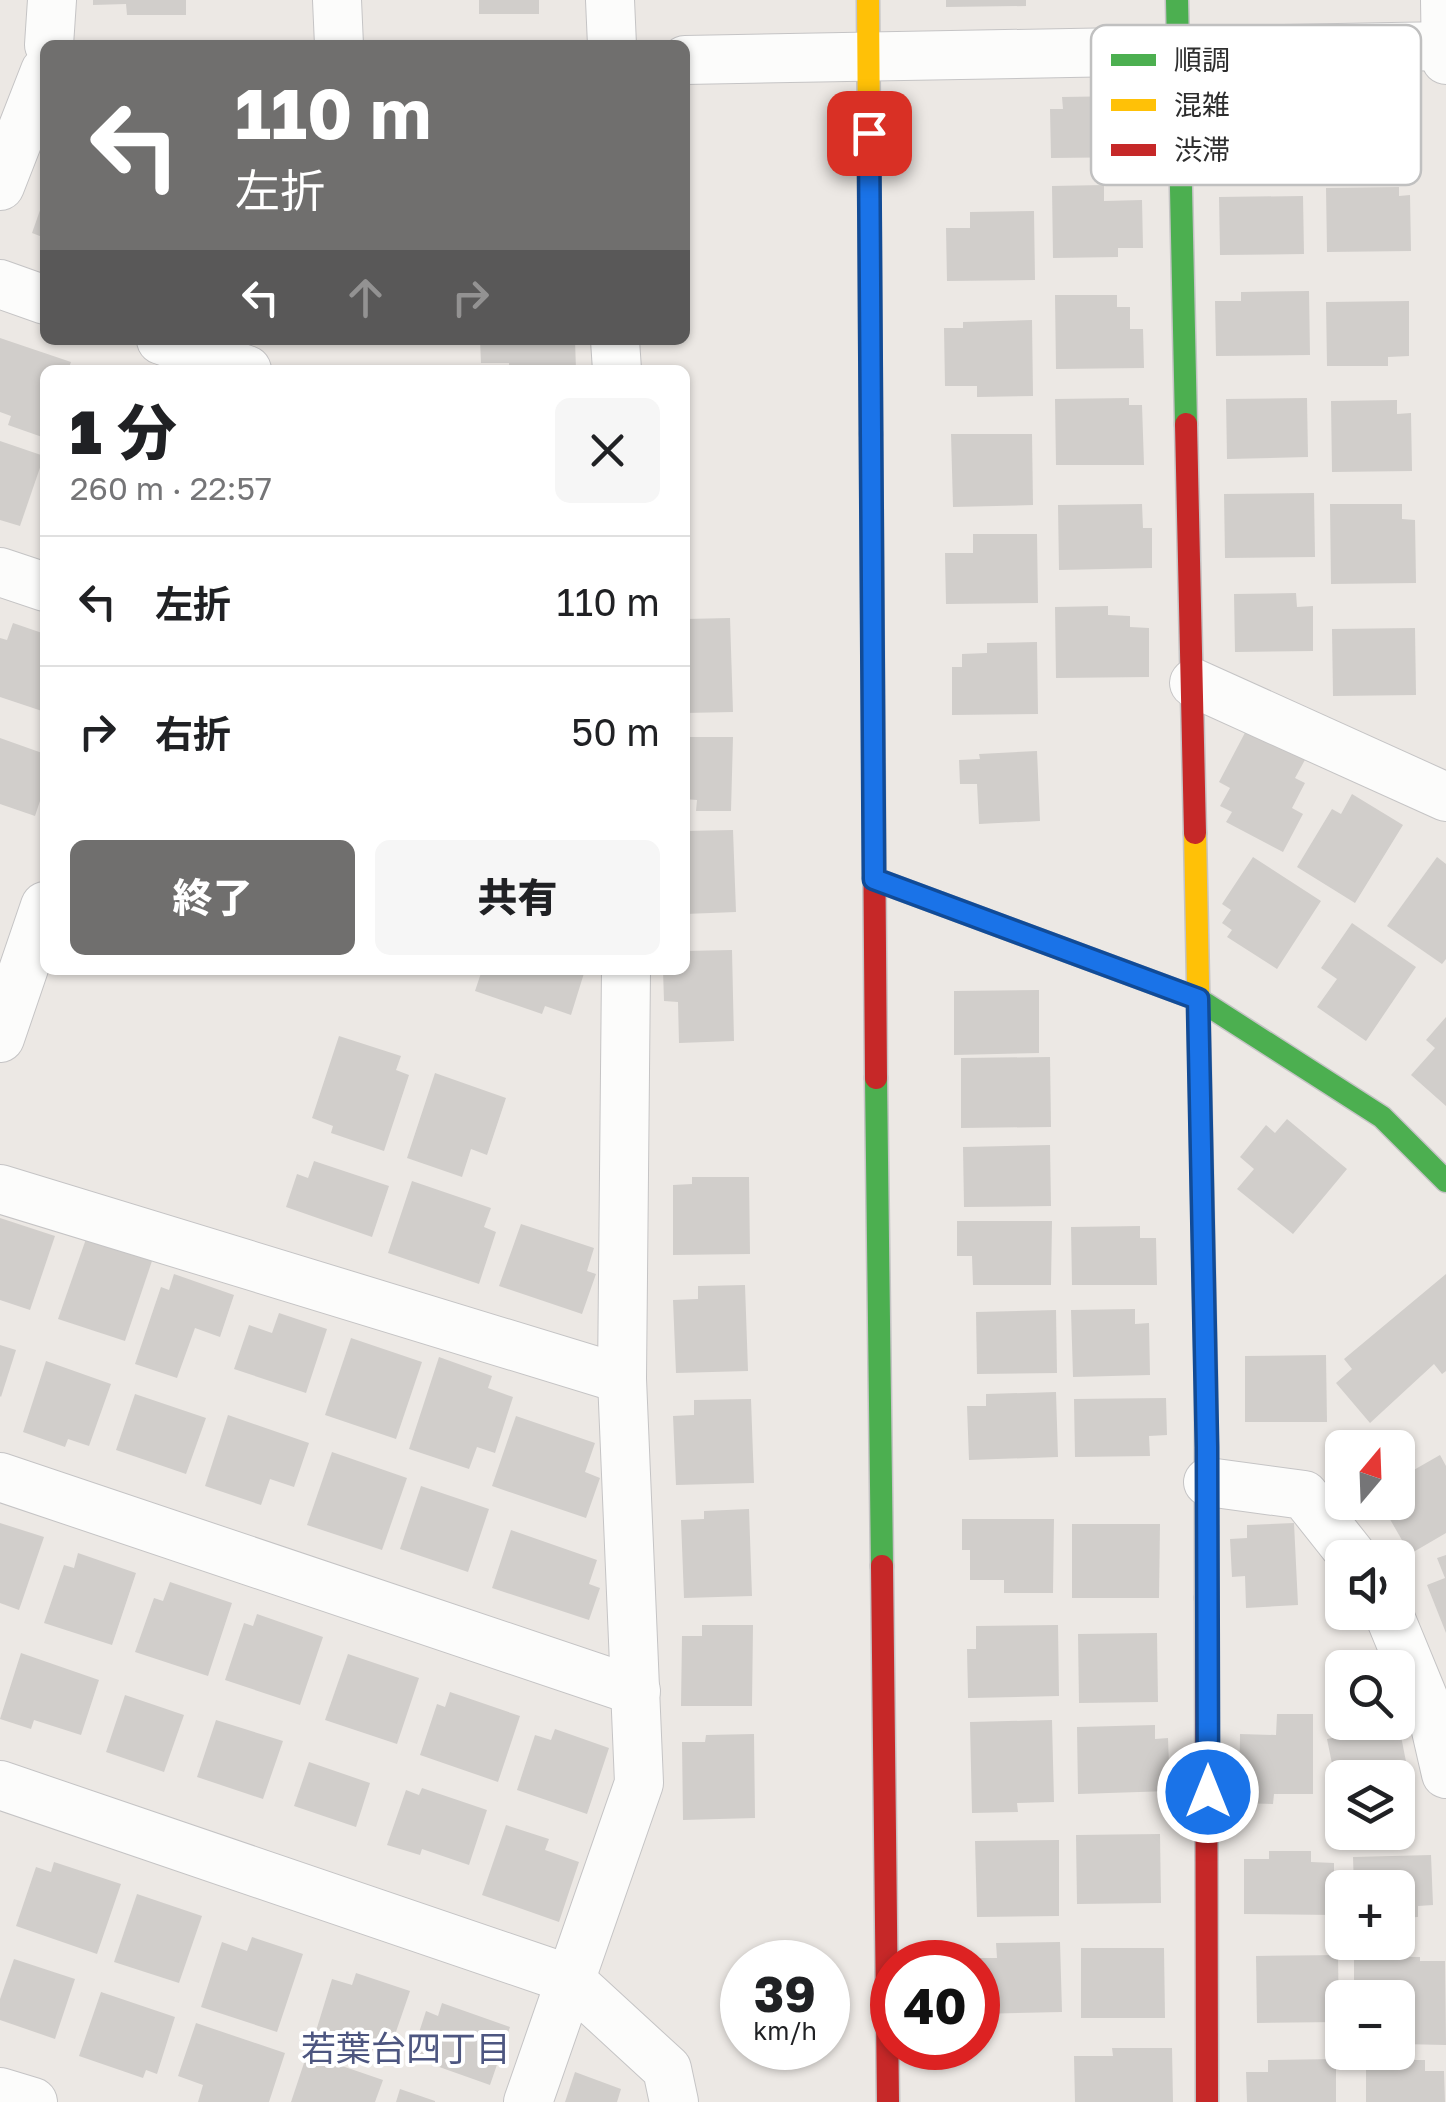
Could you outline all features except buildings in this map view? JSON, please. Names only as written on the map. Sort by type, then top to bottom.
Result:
[{"type":"street","points":[[49,40],[52,0]]},
{"type":"street","points":[[338,0],[339,40]]},
{"type":"street","points":[[610,0],[612,40]]},
{"type":"street","points":[[868,0],[888,2102]]},
{"type":"street","points":[[1177,0],[1178,25]]},
{"type":"street","points":[[1445,0],[1446,60]]},
{"type":"street","points":[[1421,46],[1446,46]]},
{"type":"street","points":[[690,60],[1091,51]]},
{"type":"street","points":[[0,186],[40,84]]},
{"type":"street","points":[[1181,185],[1208,1482],[1207,2102]]},
{"type":"street","points":[[0,284],[40,298]]},
{"type":"street","points":[[176,345],[234,365]]},
{"type":"street","points":[[0,572],[40,585]]},
{"type":"street","points":[[1194,683],[1446,797]]},
{"type":"street","points":[[874,879],[1198,999],[1382,1117],[1446,1182]]},
{"type":"street","points":[[0,1038],[40,921]]},
{"type":"street","points":[[528,2102],[639,1783],[622,1379],[626,975]]},
{"type":"street","points":[[0,1189],[622,1379]]},
{"type":"street","points":[[0,1477],[636,1692]]},
{"type":"street","points":[[1208,1482],[1304,1495],[1340,1540]]},
{"type":"street","points":[[1395,1630],[1435,1726],[1446,1774]]},
{"type":"street","points":[[0,1786],[570,1979],[667,2069],[674,2102]]},
{"type":"street","points":[[0,2092],[33,2102]]},
{"type":"traffic: fast","points":[[1177,0],[1178,25]]},
{"type":"traffic: fast","points":[[1181,185],[1186,424]]},
{"type":"traffic: fast","points":[[874,879],[1198,999],[1382,1117],[1446,1181]]},
{"type":"traffic: fast","points":[[876,1078],[882,1566]]},
{"type":"traffic: slow","points":[[868,0],[871,434]]},
{"type":"traffic: slow","points":[[1195,833],[1206,1378],[1206,1598]]},
{"type":"traffic: jam","points":[[1186,424],[1195,833]]},
{"type":"traffic: jam","points":[[871,434],[876,1078]]},
{"type":"traffic: jam","points":[[882,1566],[888,2102]]},
{"type":"traffic: jam","points":[[1206,1598],[1207,2102]]},
{"type":"district","name":"若葉台四丁目","points":[[406,2048]]},
{"type":"route","points":[[869,133],[874,879],[1198,999],[1207,1447],[1208,1792]]}]
